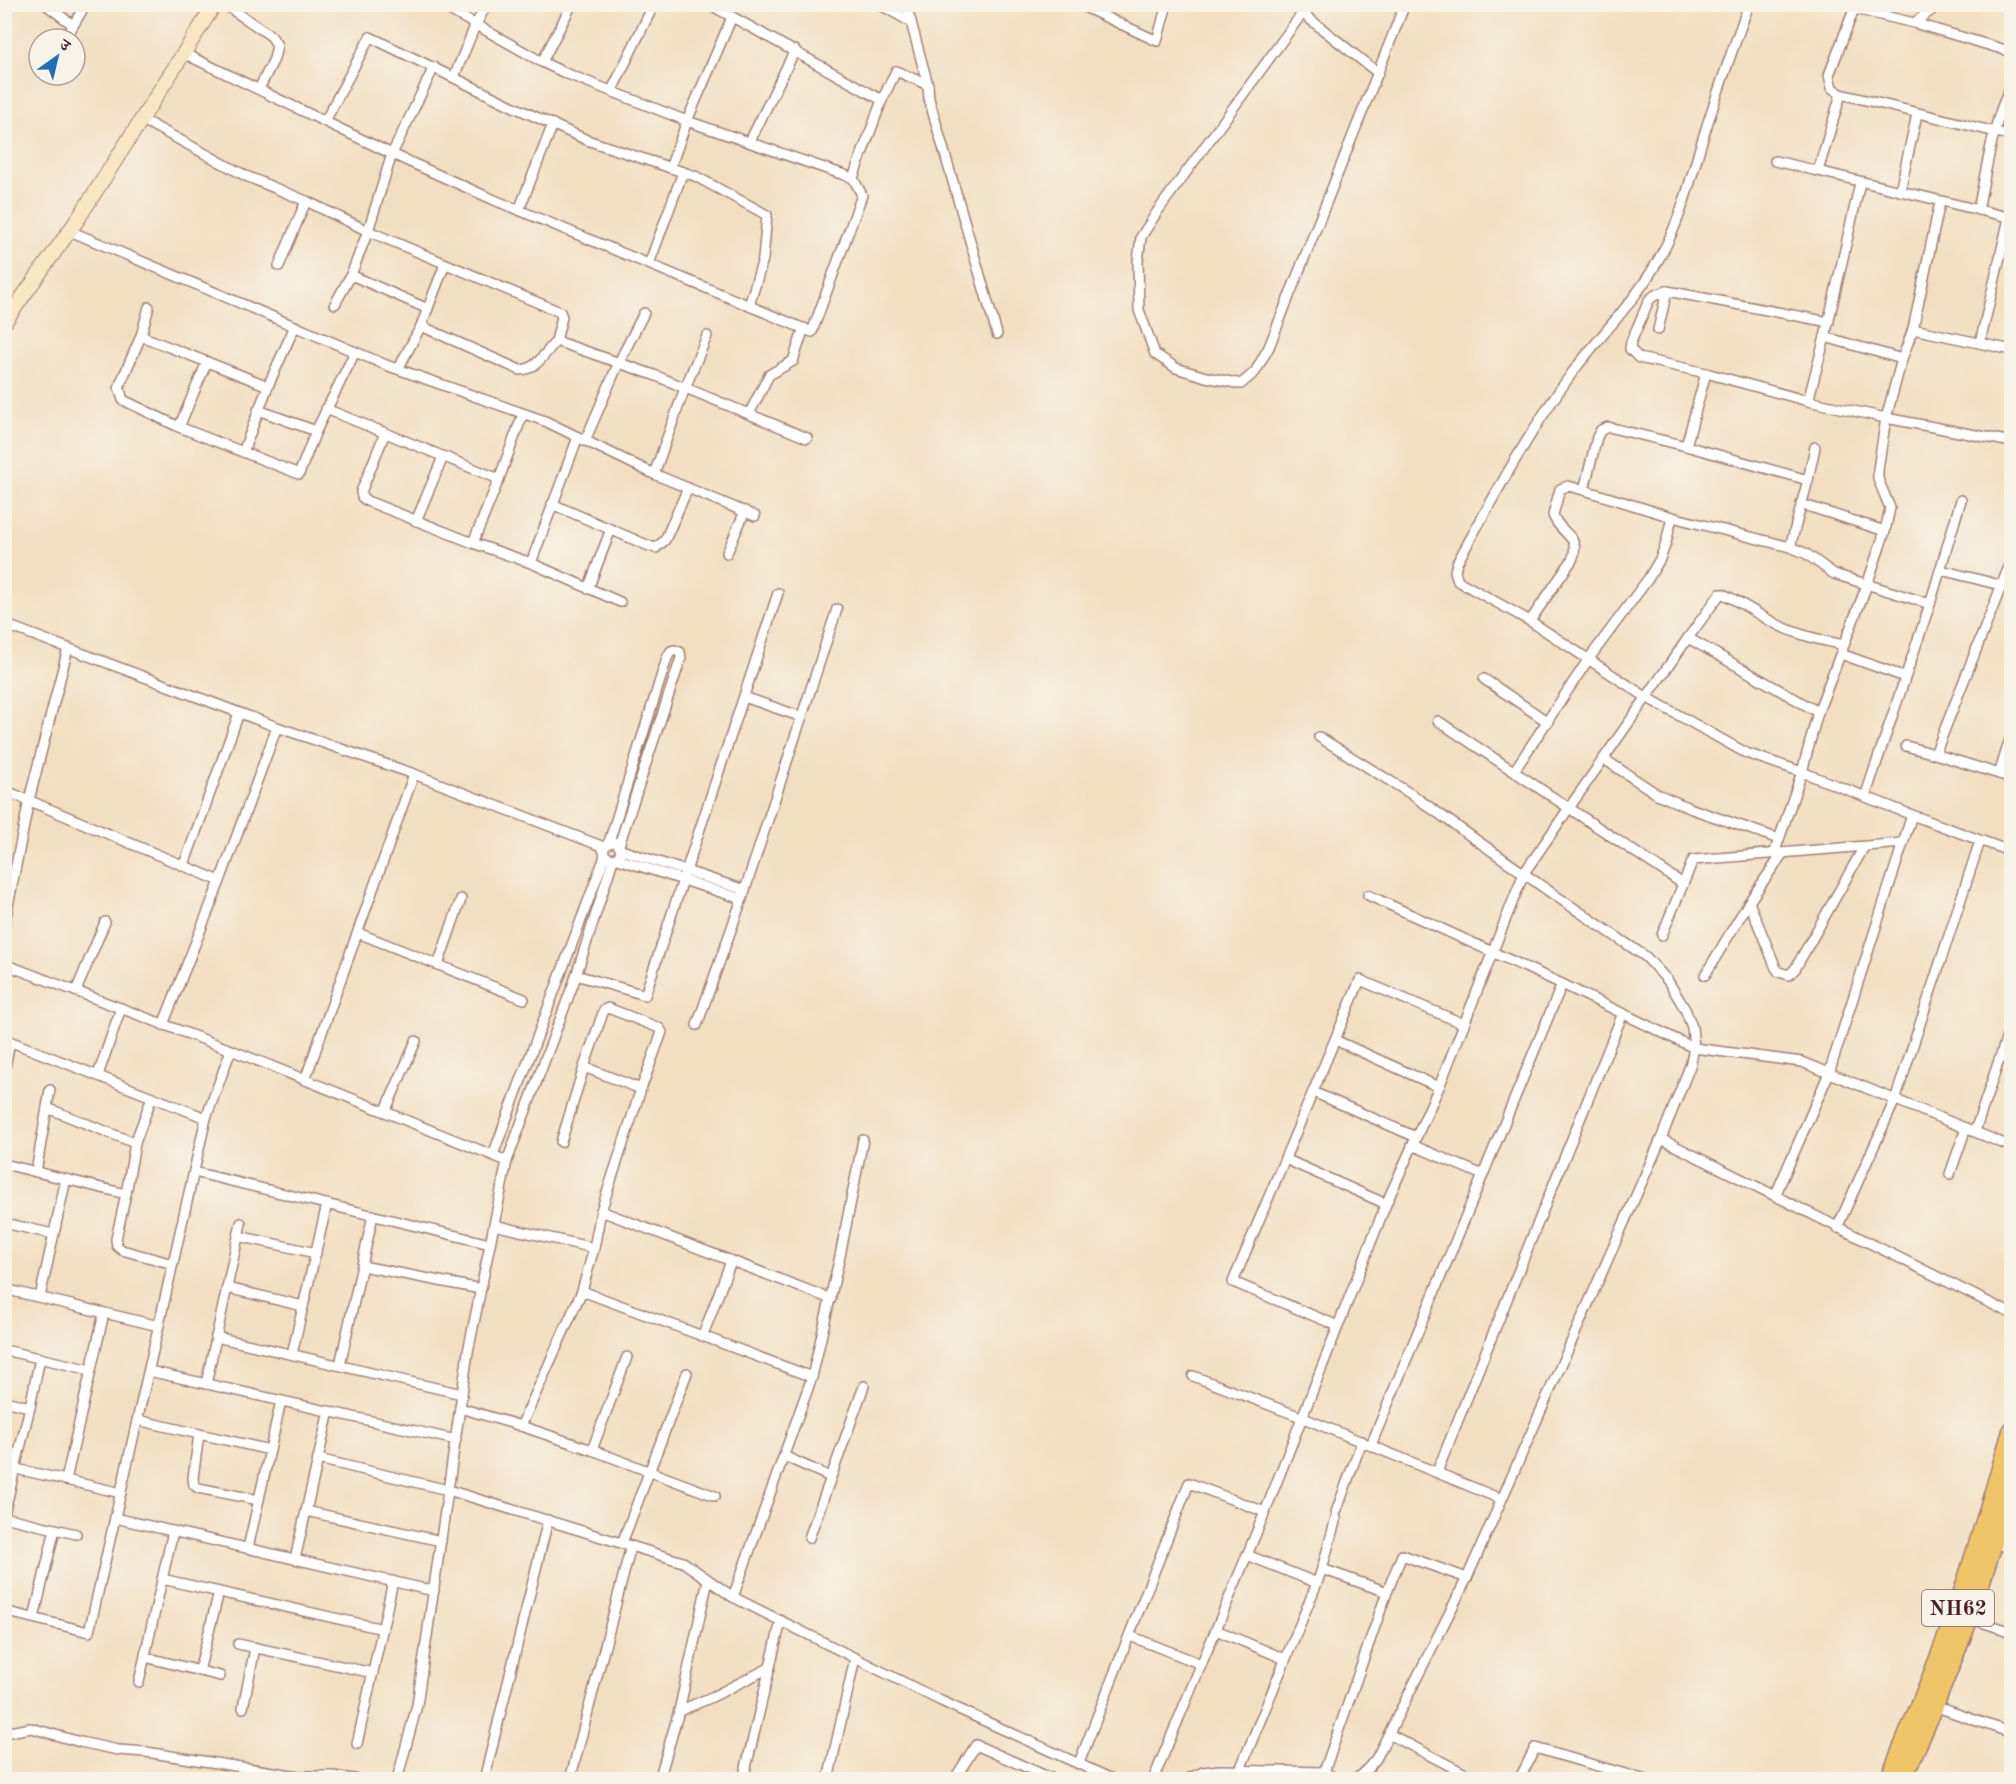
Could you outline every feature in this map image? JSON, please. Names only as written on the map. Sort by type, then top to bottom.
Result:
[{"type":"highway","name":"NH62","points":[[1889,1779],[1956,1611],[2012,1431]]},
{"type":"highway","name":"NH62","points":[[1902,1779],[1969,1618],[2012,1484]]},
{"type":"street","points":[[45,4],[73,25],[86,4]]},
{"type":"street","points":[[4,323],[70,231],[215,4]]},
{"type":"street","points":[[224,4],[272,36],[277,45],[274,59],[260,89]]},
{"type":"street","points":[[183,52],[392,154],[519,210],[812,332],[862,195],[853,178],[687,121],[542,62],[439,4]]},
{"type":"street","points":[[454,77],[475,26],[487,4]]},
{"type":"street","points":[[542,62],[572,4]]},
{"type":"street","points":[[612,90],[654,4]]},
{"type":"street","points":[[709,4],[882,100]]},
{"type":"street","points":[[879,4],[911,22]]},
{"type":"street","points":[[906,4],[928,85],[929,99],[997,334]]},
{"type":"street","points":[[1078,4],[1157,41],[1167,4]]},
{"type":"street","points":[[1309,4],[1156,212],[1141,237],[1138,261],[1139,310],[1155,354],[1176,368],[1241,384],[1255,372],[1269,347],[1405,4]]},
{"type":"street","points":[[1749,4],[1708,121],[1679,217],[1662,253],[1638,293],[1605,330],[1536,425],[1514,460],[1457,563],[1455,571],[1458,581],[1530,621],[1646,696],[1746,753],[2012,852]]},
{"type":"street","points":[[1914,23],[1940,4]]},
{"type":"street","points":[[2012,52],[1856,7],[1829,75],[1832,88],[1841,94],[2012,136]]},
{"type":"street","points":[[1302,13],[1377,73]]},
{"type":"street","points":[[670,168],[687,121],[732,17]]},
{"type":"street","points":[[325,122],[370,37],[587,140],[695,176],[767,215],[763,259],[749,306]]},
{"type":"street","points":[[750,141],[795,50]]},
{"type":"street","points":[[336,304],[351,275],[368,231],[392,154],[434,67]]},
{"type":"street","points":[[853,178],[882,100],[896,71],[928,85]]},
{"type":"street","points":[[1978,210],[1995,132],[2005,100],[2012,87]]},
{"type":"street","points":[[1818,171],[1841,94]]},
{"type":"street","points":[[1900,191],[1917,114]]},
{"type":"street","points":[[141,119],[246,176],[306,201],[368,231],[560,312],[562,317],[556,341],[533,366],[519,370],[422,326]]},
{"type":"street","points":[[519,210],[553,124]]},
{"type":"street","points":[[1775,161],[2010,218],[1980,344]]},
{"type":"street","points":[[649,264],[683,172]]},
{"type":"street","points":[[1808,401],[1829,322],[1860,183]]},
{"type":"street","points":[[279,266],[306,201]]},
{"type":"street","points":[[1705,975],[1778,853],[1779,840],[1802,772],[1818,712],[1867,585],[1885,531],[1890,508],[1878,478],[1886,418],[1902,359],[1913,329],[1940,202]]},
{"type":"street","points":[[70,231],[355,352],[545,421],[654,474],[755,516]]},
{"type":"street","points":[[398,369],[422,326],[445,264]]},
{"type":"street","points":[[351,275],[428,309]]},
{"type":"street","points":[[1829,322],[1667,291],[1654,294],[1648,300],[1630,349],[1639,358],[1706,372],[1808,401],[2012,442]]},
{"type":"street","points":[[1658,330],[1667,291]]},
{"type":"street","points":[[149,307],[141,336],[119,387],[123,400],[179,427],[299,474],[326,409],[355,352]]},
{"type":"street","points":[[531,563],[552,504],[644,313]]},
{"type":"street","points":[[243,452],[258,410],[295,326]]},
{"type":"street","points":[[749,414],[769,375],[793,361],[804,328]]},
{"type":"street","points":[[1913,329],[2012,350]]},
{"type":"street","points":[[141,336],[268,386]]},
{"type":"street","points":[[654,474],[685,388],[707,336]]},
{"type":"street","points":[[1825,337],[1902,359]]},
{"type":"street","points":[[556,341],[619,362],[807,438]]},
{"type":"street","points":[[179,427],[207,362]]},
{"type":"street","points":[[1686,446],[1706,372]]},
{"type":"street","points":[[326,409],[499,478]]},
{"type":"street","points":[[258,410],[316,431]]},
{"type":"street","points":[[473,543],[523,414]]},
{"type":"street","points":[[1584,490],[1597,437],[1601,430],[1608,427],[1808,480]]},
{"type":"street","points":[[385,433],[361,492],[362,497],[367,501],[473,543],[531,563],[620,602]]},
{"type":"street","points":[[1790,547],[1815,447]]},
{"type":"street","points":[[417,521],[442,457]]},
{"type":"street","points":[[1530,621],[1576,551],[1575,542],[1558,526],[1553,515],[1558,493],[1563,486],[1790,547],[1805,553],[1834,574],[1930,604]]},
{"type":"street","points":[[552,504],[656,548],[664,540],[688,488]]},
{"type":"street","points":[[1865,797],[1941,570],[1961,500]]},
{"type":"street","points":[[1801,504],[1885,531]]},
{"type":"street","points":[[727,553],[745,511]]},
{"type":"street","points":[[1514,771],[1588,660],[1660,560],[1672,516]]},
{"type":"street","points":[[588,589],[611,529]]},
{"type":"street","points":[[1935,754],[2012,559]]},
{"type":"street","points":[[1941,570],[2012,588]]},
{"type":"street","points":[[576,975],[645,995],[778,593]]},
{"type":"street","points":[[1153,1779],[1265,1512],[1386,1204],[1438,1087],[1524,873],[1646,696],[1720,594],[1798,634],[1842,649],[1905,677]]},
{"type":"street","points":[[697,1025],[743,895],[837,609]]},
{"type":"street","points":[[4,624],[239,713],[414,774],[612,851],[743,895]]},
{"type":"street","points":[[1688,638],[1818,712]]},
{"type":"street","points":[[4,926],[29,800],[68,648]]},
{"type":"street","points":[[397,1779],[417,1705],[468,1352],[507,1161],[576,975],[612,851],[652,705],[669,654],[674,650],[678,651],[681,658],[664,710],[612,851],[493,1155]]},
{"type":"street","points":[[1484,679],[1548,722]]},
{"type":"street","points":[[744,697],[802,717]]},
{"type":"street","points":[[652,705],[664,710]]},
{"type":"street","points":[[184,865],[239,713]]},
{"type":"street","points":[[1437,721],[1683,884]]},
{"type":"street","points":[[163,1025],[278,727]]},
{"type":"street","points":[[1999,774],[2012,733]]},
{"type":"street","points":[[1319,737],[1411,794],[1646,957],[1668,981],[1685,1008],[1692,1027],[1694,1048],[1690,1066],[1661,1138],[1467,1578],[1376,1760],[1362,1775],[1351,1779]]},
{"type":"street","points":[[1906,746],[2012,778]]},
{"type":"street","points":[[1604,759],[1657,794],[1701,813],[1779,840]]},
{"type":"street","points":[[304,1080],[414,774]]},
{"type":"street","points":[[4,790],[220,880]]},
{"type":"street","points":[[1775,1196],[1829,1073],[1912,816]]},
{"type":"street","points":[[1838,1228],[1895,1100],[1980,841]]},
{"type":"street","points":[[1662,935],[1692,860],[1903,843]]},
{"type":"street","points":[[1749,902],[1776,968],[1779,972],[1789,975],[1795,969],[1864,846]]},
{"type":"street","points":[[1368,895],[1562,984],[1694,1048],[1802,1062],[2012,1147]]},
{"type":"street","points":[[438,965],[461,899]]},
{"type":"street","points":[[76,991],[105,922]]},
{"type":"street","points":[[358,933],[524,999]]},
{"type":"street","points":[[4,964],[231,1050],[507,1161]]},
{"type":"street","points":[[1338,1326],[1233,1282],[1360,980],[1464,1024]]},
{"type":"street","points":[[1371,1445],[1562,984]]},
{"type":"street","points":[[98,1075],[121,1008]]},
{"type":"street","points":[[521,1426],[582,1291],[602,1211],[662,1032],[659,1028],[608,1008],[604,1010],[561,1142]]},
{"type":"street","points":[[1437,1472],[1623,1013]]},
{"type":"street","points":[[1950,1174],[1971,1130],[2012,1022]]},
{"type":"street","points":[[1335,1040],[1438,1087]]},
{"type":"street","points":[[4,1072],[7,1041],[206,1118]]},
{"type":"street","points":[[385,1112],[416,1041]]},
{"type":"street","points":[[4,1611],[89,1632],[206,1118],[231,1050]]},
{"type":"street","points":[[584,1067],[641,1089]]},
{"type":"street","points":[[36,1172],[50,1090]]},
{"type":"street","points":[[1313,1092],[1483,1175]]},
{"type":"street","points":[[152,1097],[135,1143],[116,1239],[117,1246],[123,1250],[173,1264]]},
{"type":"street","points":[[47,1108],[135,1143]]},
{"type":"street","points":[[1661,1138],[2012,1314]]},
{"type":"street","points":[[733,1597],[812,1377],[831,1299],[862,1140]]},
{"type":"street","points":[[1285,1159],[1386,1204]]},
{"type":"street","points":[[4,1164],[126,1194]]},
{"type":"street","points":[[194,1172],[490,1244]]},
{"type":"street","points":[[40,1297],[66,1179]]},
{"type":"street","points":[[292,1354],[327,1204]]},
{"type":"street","points":[[602,1211],[831,1299]]},
{"type":"street","points":[[340,1365],[373,1215]]},
{"type":"street","points":[[206,1384],[241,1222]]},
{"type":"street","points":[[4,1223],[53,1234]]},
{"type":"street","points":[[494,1225],[594,1248]]},
{"type":"street","points":[[238,1236],[316,1253]]},
{"type":"street","points":[[703,1335],[731,1261]]},
{"type":"street","points":[[362,1266],[481,1289]]},
{"type":"street","points":[[227,1288],[303,1306]]},
{"type":"street","points":[[4,1289],[159,1326]]},
{"type":"street","points":[[582,1291],[812,1377]]},
{"type":"street","points":[[66,1480],[104,1313]]},
{"type":"street","points":[[216,1337],[462,1394]]},
{"type":"street","points":[[4,1350],[91,1370]]},
{"type":"street","points":[[592,1450],[627,1357]]},
{"type":"street","points":[[40,1358],[4,1516],[76,1534]]},
{"type":"street","points":[[149,1371],[456,1440]]},
{"type":"street","points":[[570,1779],[626,1545],[648,1472],[687,1372]]},
{"type":"street","points":[[1193,1376],[1362,1441],[1501,1499]]},
{"type":"street","points":[[808,1538],[864,1386]]},
{"type":"street","points":[[4,1401],[30,1407]]},
{"type":"street","points":[[248,1548],[281,1401]]},
{"type":"street","points":[[460,1407],[592,1450],[715,1496]]},
{"type":"street","points":[[295,1559],[329,1411]]},
{"type":"street","points":[[137,1420],[270,1450]]},
{"type":"street","points":[[199,1434],[194,1485],[198,1488],[259,1500]]},
{"type":"street","points":[[1239,1772],[1317,1583],[1336,1515],[1362,1441]]},
{"type":"street","points":[[784,1456],[831,1476]]},
{"type":"street","points":[[318,1459],[448,1490],[683,1562],[733,1597],[941,1701],[1114,1779]]},
{"type":"street","points":[[15,1469],[121,1493]]},
{"type":"street","points":[[1079,1763],[1189,1483],[1265,1512]]},
{"type":"street","points":[[306,1510],[441,1541]]},
{"type":"street","points":[[115,1518],[434,1591]]},
{"type":"street","points":[[484,1779],[548,1520]]},
{"type":"street","points":[[34,1618],[55,1529]]},
{"type":"street","points":[[139,1682],[173,1531]]},
{"type":"street","points":[[1994,1542],[2012,1549]]},
{"type":"street","points":[[1247,1554],[1317,1583]]},
{"type":"street","points":[[1324,1772],[1402,1555],[1467,1578]]},
{"type":"street","points":[[1322,1569],[1387,1592]]},
{"type":"street","points":[[162,1579],[382,1629]]},
{"type":"street","points":[[659,1779],[678,1711],[708,1580]]},
{"type":"street","points":[[357,1744],[393,1581]]},
{"type":"street","points":[[200,1671],[219,1592]]},
{"type":"street","points":[[1969,1618],[2012,1632]]},
{"type":"street","points":[[743,1779],[781,1621]]},
{"type":"street","points":[[1216,1630],[1285,1659]]},
{"type":"street","points":[[1130,1636],[1202,1664]]},
{"type":"street","points":[[238,1644],[373,1673]]},
{"type":"street","points":[[243,1708],[255,1648]]},
{"type":"street","points":[[145,1657],[220,1676]]},
{"type":"street","points":[[828,1779],[855,1658]]},
{"type":"street","points":[[678,1711],[712,1698],[769,1668]]},
{"type":"street","points":[[1934,1706],[2012,1733]]},
{"type":"street","points":[[4,1733],[26,1728],[36,1729],[118,1750],[146,1752],[298,1776],[361,1779]]},
{"type":"street","points":[[1389,1734],[1462,1776],[1477,1779]]},
{"type":"street","points":[[954,1779],[976,1745],[1042,1777],[1055,1779]]},
{"type":"street","points":[[1519,1779],[1535,1748],[1646,1779]]},
{"type":"street","points":[[1185,1779],[1203,1772],[1220,1770],[1324,1772],[1338,1779]]}]
